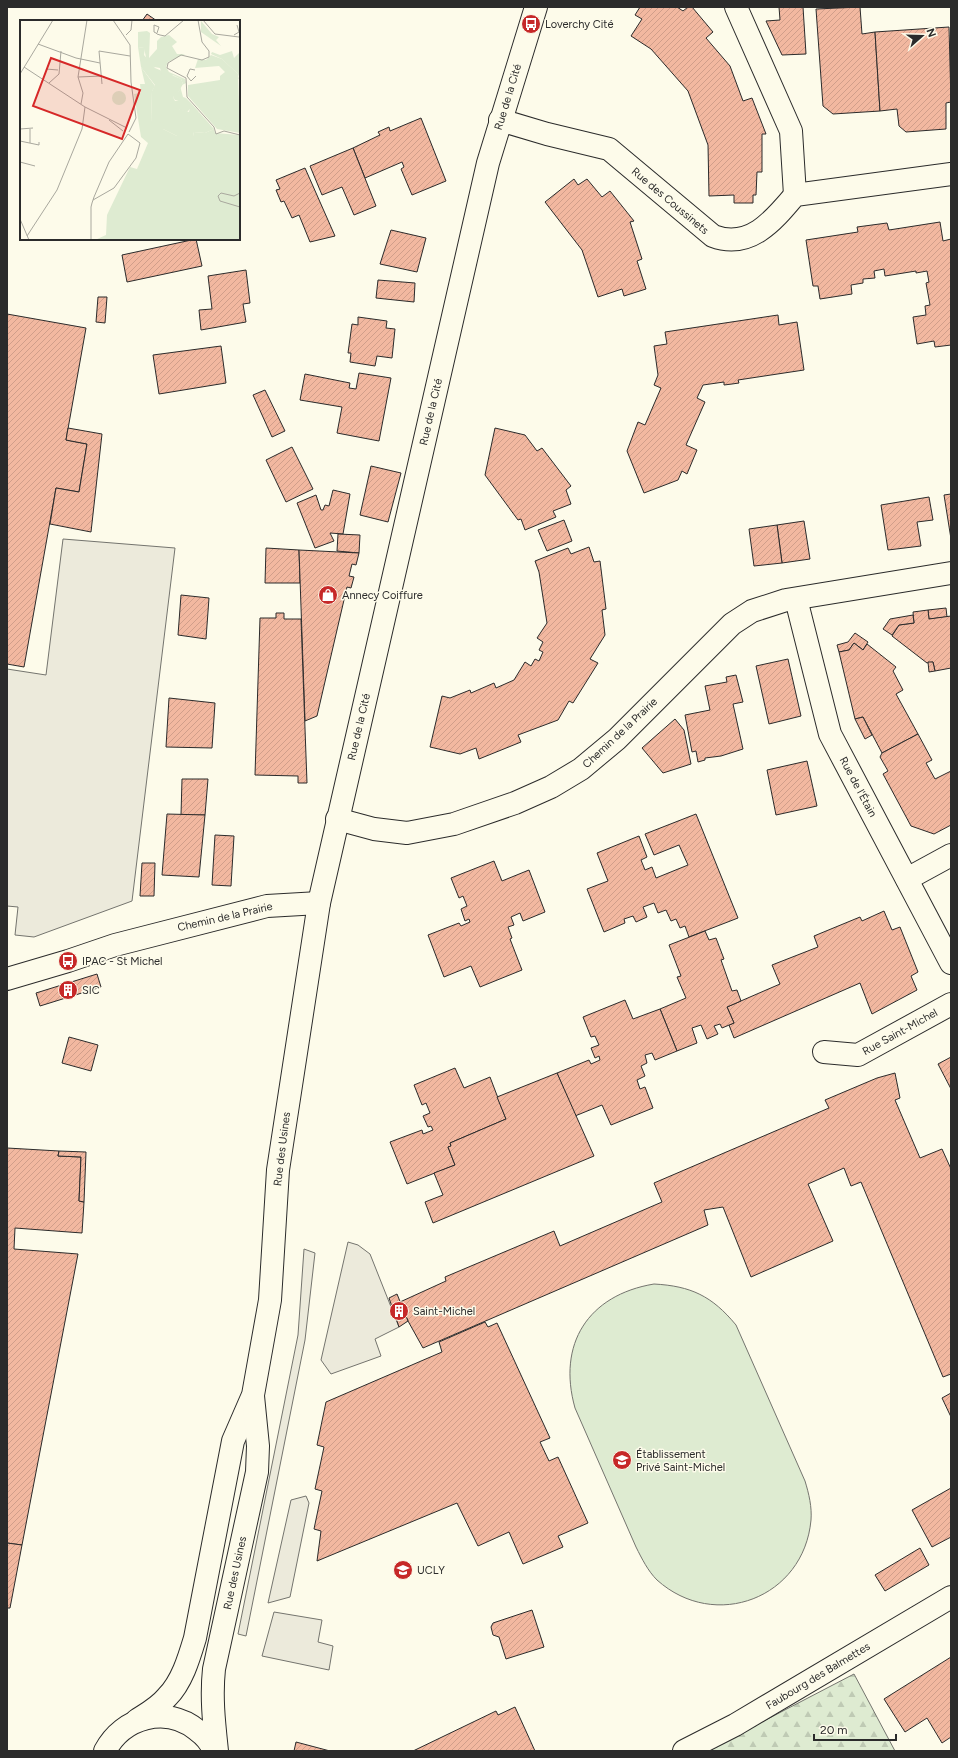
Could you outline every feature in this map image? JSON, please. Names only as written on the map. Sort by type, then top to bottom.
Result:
[{"type":"street","name":"Rue de la Cité","points":[[337,819],[485,179],[500,120],[536,7]]},
{"type":"street","points":[[736,7],[791,131],[795,194],[951,174]]},
{"type":"street","name":"Rue des Coussinets","points":[[500,120],[547,134],[608,149],[713,236],[722,239],[751,236],[764,228],[795,194]]},
{"type":"street","name":"Chemin de la Prairie","points":[[337,819],[374,829],[407,834],[454,824],[515,803],[551,787],[581,769],[617,739],[732,624],[752,610],[786,600],[951,574]]},
{"type":"street","name":"Rue de l'Étain","points":[[796,599],[830,734],[951,963]]},
{"type":"street","points":[[319,903],[337,819]]},
{"type":"street","points":[[907,879],[951,855]]},
{"type":"street","name":"Chemin de la Prairie","points":[[7,979],[136,939],[267,906],[319,903]]},
{"type":"street","name":"Rue des Usines","points":[[137,1720],[168,1697],[178,1683],[188,1661],[195,1638],[234,1441],[253,1395],[270,1300],[278,1170],[319,903]]},
{"type":"street","name":"Rue Saint-Michel","points":[[824,1052],[858,1055],[951,1004]]},
{"type":"street","name":"Rue des Usines","points":[[216,1751],[212,1713],[214,1675],[257,1472],[258,1446],[253,1395]]},
{"type":"street","name":"Faubourg des Balmettes","points":[[684,1751],[735,1725],[951,1597]]},
{"type":"street","points":[[106,1748],[121,1729],[137,1720],[155,1716],[174,1718],[191,1725],[204,1735],[216,1751]]},
{"type":"green space","points":[[654,1284],[679,1287],[700,1294],[718,1307],[736,1325],[805,1481],[810,1500],[811,1520],[805,1547],[792,1570],[774,1587],[753,1599],[729,1604],[705,1604],[680,1596],[657,1580],[648,1569],[636,1547],[575,1408],[571,1385],[570,1363],[575,1344],[583,1326],[595,1311],[611,1299],[631,1290]]},
{"type":"green space","points":[[854,1674],[895,1751],[706,1751]]},
{"type":"shaded area","points":[[63,539],[175,548],[132,901],[34,937],[15,935],[18,907],[7,906],[7,669],[46,675]]},
{"type":"shaded area","points":[[348,1242],[358,1245],[370,1254],[399,1327],[375,1339],[381,1356],[331,1374],[321,1360]]},
{"type":"shaded area","points":[[304,1249],[315,1253],[305,1340],[246,1636],[238,1634],[298,1335]]},
{"type":"shaded area","points":[[306,1496],[309,1503],[290,1597],[268,1603],[291,1500]]},
{"type":"shaded area","points":[[274,1612],[322,1620],[318,1642],[333,1646],[329,1670],[262,1656]]},
{"type":"building","points":[[640,7],[677,7],[683,11],[688,7],[692,7],[713,32],[706,38],[730,66],[743,101],[752,98],[766,134],[762,134],[762,172],[757,172],[756,195],[753,195],[753,203],[734,203],[734,195],[709,196],[708,145],[688,91],[651,49],[631,36],[642,19],[635,15]]},
{"type":"building","points":[[779,7],[803,7],[806,54],[782,55],[766,21],[780,20]]},
{"type":"building","points":[[860,7],[862,34],[875,32],[880,111],[833,114],[823,106],[816,9]]},
{"type":"building","points":[[147,14],[156,20],[143,20]]},
{"type":"building","points":[[949,27],[951,102],[946,103],[946,129],[906,132],[899,126],[897,109],[880,111],[875,32]]},
{"type":"building","points":[[421,118],[446,181],[412,195],[401,169],[404,167],[402,162],[365,178],[353,148],[380,135],[378,132],[389,127],[390,131]]},
{"type":"building","points":[[353,148],[376,206],[354,215],[342,187],[322,195],[310,166]]},
{"type":"building","points":[[305,168],[335,236],[310,242],[299,215],[292,218],[284,201],[281,202],[276,190],[280,189],[276,180]]},
{"type":"building","points":[[574,179],[578,185],[587,179],[602,197],[610,191],[634,221],[630,222],[642,259],[637,261],[646,289],[624,296],[622,289],[598,297],[582,250],[545,202]]},
{"type":"building","points":[[940,222],[943,241],[951,239],[951,345],[935,347],[934,341],[917,344],[913,317],[926,315],[925,306],[930,305],[926,283],[929,282],[927,271],[916,273],[916,271],[885,276],[884,269],[874,271],[875,278],[863,279],[863,283],[851,285],[852,294],[820,299],[818,286],[813,286],[806,240],[858,232],[857,227],[887,223],[889,230]]},
{"type":"building","points":[[391,230],[426,238],[417,272],[380,264]]},
{"type":"building","points":[[196,240],[202,266],[127,282],[122,255]]},
{"type":"building","points":[[246,270],[250,303],[243,304],[246,322],[201,330],[199,310],[212,309],[208,276]]},
{"type":"building","points":[[378,280],[415,283],[414,302],[376,298]]},
{"type":"building","points":[[98,297],[107,297],[105,323],[96,322]]},
{"type":"building","points":[[7,314],[86,328],[66,440],[87,444],[79,492],[56,488],[24,667],[7,664]]},
{"type":"building","points":[[778,315],[779,325],[797,322],[804,370],[738,380],[739,383],[724,385],[724,382],[703,385],[697,398],[705,402],[686,445],[697,450],[687,474],[682,471],[678,480],[644,493],[627,451],[638,422],[645,425],[661,388],[654,385],[658,375],[654,346],[667,344],[665,332]]},
{"type":"building","points":[[358,317],[387,321],[386,328],[395,329],[392,358],[377,356],[375,366],[350,362],[351,353],[348,353],[352,324],[358,325]]},
{"type":"building","points":[[221,346],[226,383],[159,394],[153,355]]},
{"type":"building","points":[[359,373],[391,378],[379,441],[337,433],[342,407],[300,400],[305,374],[350,383],[349,388],[356,389]]},
{"type":"building","points":[[265,390],[285,431],[272,437],[253,395]]},
{"type":"building","points":[[68,428],[102,434],[91,532],[50,524],[56,488],[79,492],[87,444],[66,440]]},
{"type":"building","points":[[495,428],[525,435],[537,451],[542,448],[571,486],[566,490],[571,504],[553,511],[556,517],[525,530],[521,519],[518,520],[485,475]]},
{"type":"building","points":[[292,447],[313,489],[286,502],[266,460]]},
{"type":"building","points":[[371,466],[401,473],[388,522],[360,515]]},
{"type":"building","points":[[333,490],[350,494],[343,534],[330,533],[334,541],[315,548],[297,503],[316,495],[321,510],[323,510],[325,505],[329,506]]},
{"type":"building","points":[[951,494],[951,539],[944,495]]},
{"type":"building","points":[[929,497],[933,520],[917,522],[921,546],[888,550],[881,505]]},
{"type":"building","points":[[564,520],[572,541],[547,551],[538,530]]},
{"type":"building","points":[[804,521],[810,559],[782,563],[777,525]]},
{"type":"building","points":[[777,525],[782,563],[754,566],[749,529]]},
{"type":"building","points":[[338,534],[360,535],[359,553],[337,551]]},
{"type":"building","points":[[589,547],[594,562],[600,561],[606,609],[602,610],[605,635],[590,659],[598,663],[573,703],[569,701],[558,720],[518,735],[521,742],[479,759],[476,748],[460,754],[430,747],[442,696],[450,698],[470,690],[471,693],[494,683],[496,688],[514,680],[525,662],[531,666],[535,659],[539,661],[543,652],[539,650],[543,642],[537,638],[547,623],[539,572],[535,561],[568,548],[571,554]]},
{"type":"building","points":[[266,548],[299,550],[300,583],[265,583]]},
{"type":"building","points":[[299,550],[359,553],[356,565],[352,564],[349,576],[354,577],[351,588],[347,587],[317,716],[305,721]]},
{"type":"building","points":[[181,595],[209,598],[206,639],[178,635]]},
{"type":"building","points":[[946,608],[947,617],[929,619],[928,610]]},
{"type":"building","points":[[928,610],[929,619],[951,616],[951,668],[935,671],[933,662],[927,663],[892,636],[899,625],[914,623],[913,612]]},
{"type":"building","points":[[276,613],[284,613],[284,619],[301,619],[307,783],[298,783],[298,776],[255,775],[260,618],[276,618]]},
{"type":"building","points":[[913,615],[914,623],[899,625],[892,635],[883,629],[890,619]]},
{"type":"building","points":[[855,633],[868,642],[863,650],[854,643],[849,650],[839,652],[837,645],[848,642]]},
{"type":"building","points":[[854,643],[863,650],[867,644],[896,667],[893,671],[903,690],[896,694],[918,734],[882,753],[863,717],[855,719],[839,652],[849,650]]},
{"type":"building","points":[[788,659],[801,716],[769,724],[756,666]]},
{"type":"building","points":[[928,662],[933,662],[935,671],[929,672]]},
{"type":"building","points":[[736,675],[743,702],[733,704],[743,749],[721,756],[705,758],[705,760],[698,762],[696,751],[692,752],[685,715],[710,710],[705,686],[727,682],[726,677]]},
{"type":"building","points":[[169,698],[215,703],[212,748],[166,747]]},
{"type":"building","points":[[863,717],[872,735],[865,739],[855,719]]},
{"type":"building","points":[[675,719],[684,730],[691,764],[663,773],[642,748]]},
{"type":"building","points":[[918,734],[932,760],[926,763],[935,779],[951,771],[951,825],[934,834],[911,826],[883,774],[888,771],[880,757],[882,753]]},
{"type":"building","points":[[807,761],[817,806],[776,815],[767,770]]},
{"type":"building","points":[[182,779],[208,779],[205,815],[181,815]]},
{"type":"building","points":[[167,814],[205,815],[199,877],[162,875]]},
{"type":"building","points":[[696,814],[738,918],[689,937],[685,926],[680,928],[676,919],[671,921],[666,910],[658,913],[654,903],[643,907],[647,917],[636,922],[633,916],[624,919],[625,923],[604,932],[587,889],[608,881],[597,853],[639,836],[647,857],[641,860],[645,870],[652,867],[656,878],[688,865],[679,845],[654,855],[645,834]]},
{"type":"building","points":[[215,835],[234,836],[231,886],[212,885]]},
{"type":"building","points":[[494,861],[502,881],[529,870],[545,912],[523,921],[520,913],[511,917],[514,925],[508,927],[512,938],[510,939],[522,970],[480,987],[471,966],[444,977],[428,935],[459,923],[461,926],[470,922],[469,919],[465,921],[461,909],[467,906],[463,896],[459,898],[451,878]]},
{"type":"building","points":[[142,863],[155,863],[154,896],[140,896]]},
{"type":"building","points":[[884,911],[892,930],[900,927],[918,972],[911,976],[917,990],[872,1014],[860,983],[734,1038],[729,1025],[734,1023],[727,1007],[780,984],[772,965],[818,947],[814,936],[860,917],[862,921]]},
{"type":"building","points":[[705,931],[709,940],[716,938],[724,959],[721,960],[732,991],[737,990],[741,1001],[727,1007],[734,1023],[722,1028],[720,1024],[714,1026],[718,1034],[707,1039],[701,1025],[692,1028],[697,1043],[677,1051],[660,1009],[686,998],[677,977],[681,976],[669,945]]},
{"type":"building","name":"SIC","points":[[97,974],[101,987],[40,1006],[36,993]]},
{"type":"building","points":[[625,1000],[633,1019],[660,1009],[677,1051],[655,1060],[652,1053],[645,1055],[647,1063],[641,1066],[645,1076],[637,1080],[640,1089],[645,1087],[653,1108],[611,1125],[602,1105],[575,1116],[557,1073],[589,1060],[591,1064],[600,1060],[599,1056],[595,1058],[591,1048],[599,1045],[595,1036],[591,1037],[583,1017]]},
{"type":"building","points":[[69,1037],[98,1045],[91,1071],[62,1063]]},
{"type":"building","points":[[951,1057],[951,1089],[938,1064]]},
{"type":"building","points":[[455,1068],[464,1088],[490,1077],[506,1119],[450,1143],[451,1146],[448,1147],[455,1165],[407,1184],[390,1142],[422,1130],[423,1134],[433,1130],[431,1126],[428,1127],[423,1116],[430,1113],[426,1103],[422,1105],[414,1085]]},
{"type":"building","points":[[557,1073],[594,1156],[433,1223],[425,1202],[443,1195],[434,1173],[455,1165],[448,1147],[451,1146],[450,1143],[506,1119],[497,1097]]},
{"type":"building","points":[[895,1073],[900,1098],[895,1100],[920,1158],[942,1149],[951,1169],[951,1374],[943,1377],[861,1182],[851,1186],[844,1168],[808,1184],[833,1241],[751,1277],[723,1207],[704,1210],[708,1225],[423,1348],[408,1321],[400,1302],[446,1281],[445,1277],[554,1231],[560,1246],[662,1202],[654,1183],[829,1108],[825,1100],[877,1078]]},
{"type":"building","points":[[7,1148],[59,1151],[58,1156],[81,1157],[79,1201],[84,1202],[82,1233],[15,1228],[14,1249],[78,1254],[22,1545],[7,1543]]},
{"type":"building","points":[[59,1151],[86,1152],[84,1202],[79,1201],[81,1157],[58,1156]]},
{"type":"building","name":"Saint-Michel","points":[[397,1294],[408,1321],[399,1327],[389,1298]]},
{"type":"building","points":[[485,1322],[488,1327],[497,1323],[550,1438],[540,1442],[549,1461],[558,1457],[588,1523],[558,1536],[563,1547],[523,1564],[509,1532],[478,1546],[457,1503],[317,1561],[321,1531],[314,1529],[322,1491],[315,1489],[324,1447],[317,1445],[326,1402],[442,1352],[439,1342]]},
{"type":"building","points":[[951,1393],[951,1417],[942,1398]]},
{"type":"building","points":[[951,1488],[951,1537],[932,1547],[912,1510]]},
{"type":"building","points":[[7,1543],[22,1545],[10,1608],[7,1608]]},
{"type":"building","points":[[920,1548],[929,1565],[885,1591],[875,1575]]},
{"type":"building","points":[[532,1610],[544,1647],[506,1659],[499,1637],[493,1635],[491,1627],[493,1623]]},
{"type":"building","points":[[951,1657],[951,1737],[942,1743],[927,1718],[905,1732],[884,1699]]},
{"type":"building","points":[[515,1707],[535,1751],[413,1751],[496,1711],[498,1715]]},
{"type":"building","points":[[296,1742],[330,1751],[294,1751]]},
{"type":"place","name":"Loverchy Cité","points":[[531,24]]},
{"type":"place","name":"Annecy Coiffure","points":[[328,595]]},
{"type":"place","name":"IPAC - St Michel","points":[[68,961]]},
{"type":"place","name":"SIC","points":[[68,990]]},
{"type":"place","name":"Saint-Michel","points":[[399,1311]]},
{"type":"place","name":"Établissement Privé Saint-Michel","points":[[622,1460]]},
{"type":"place","name":"UCLY","points":[[403,1570]]}]
